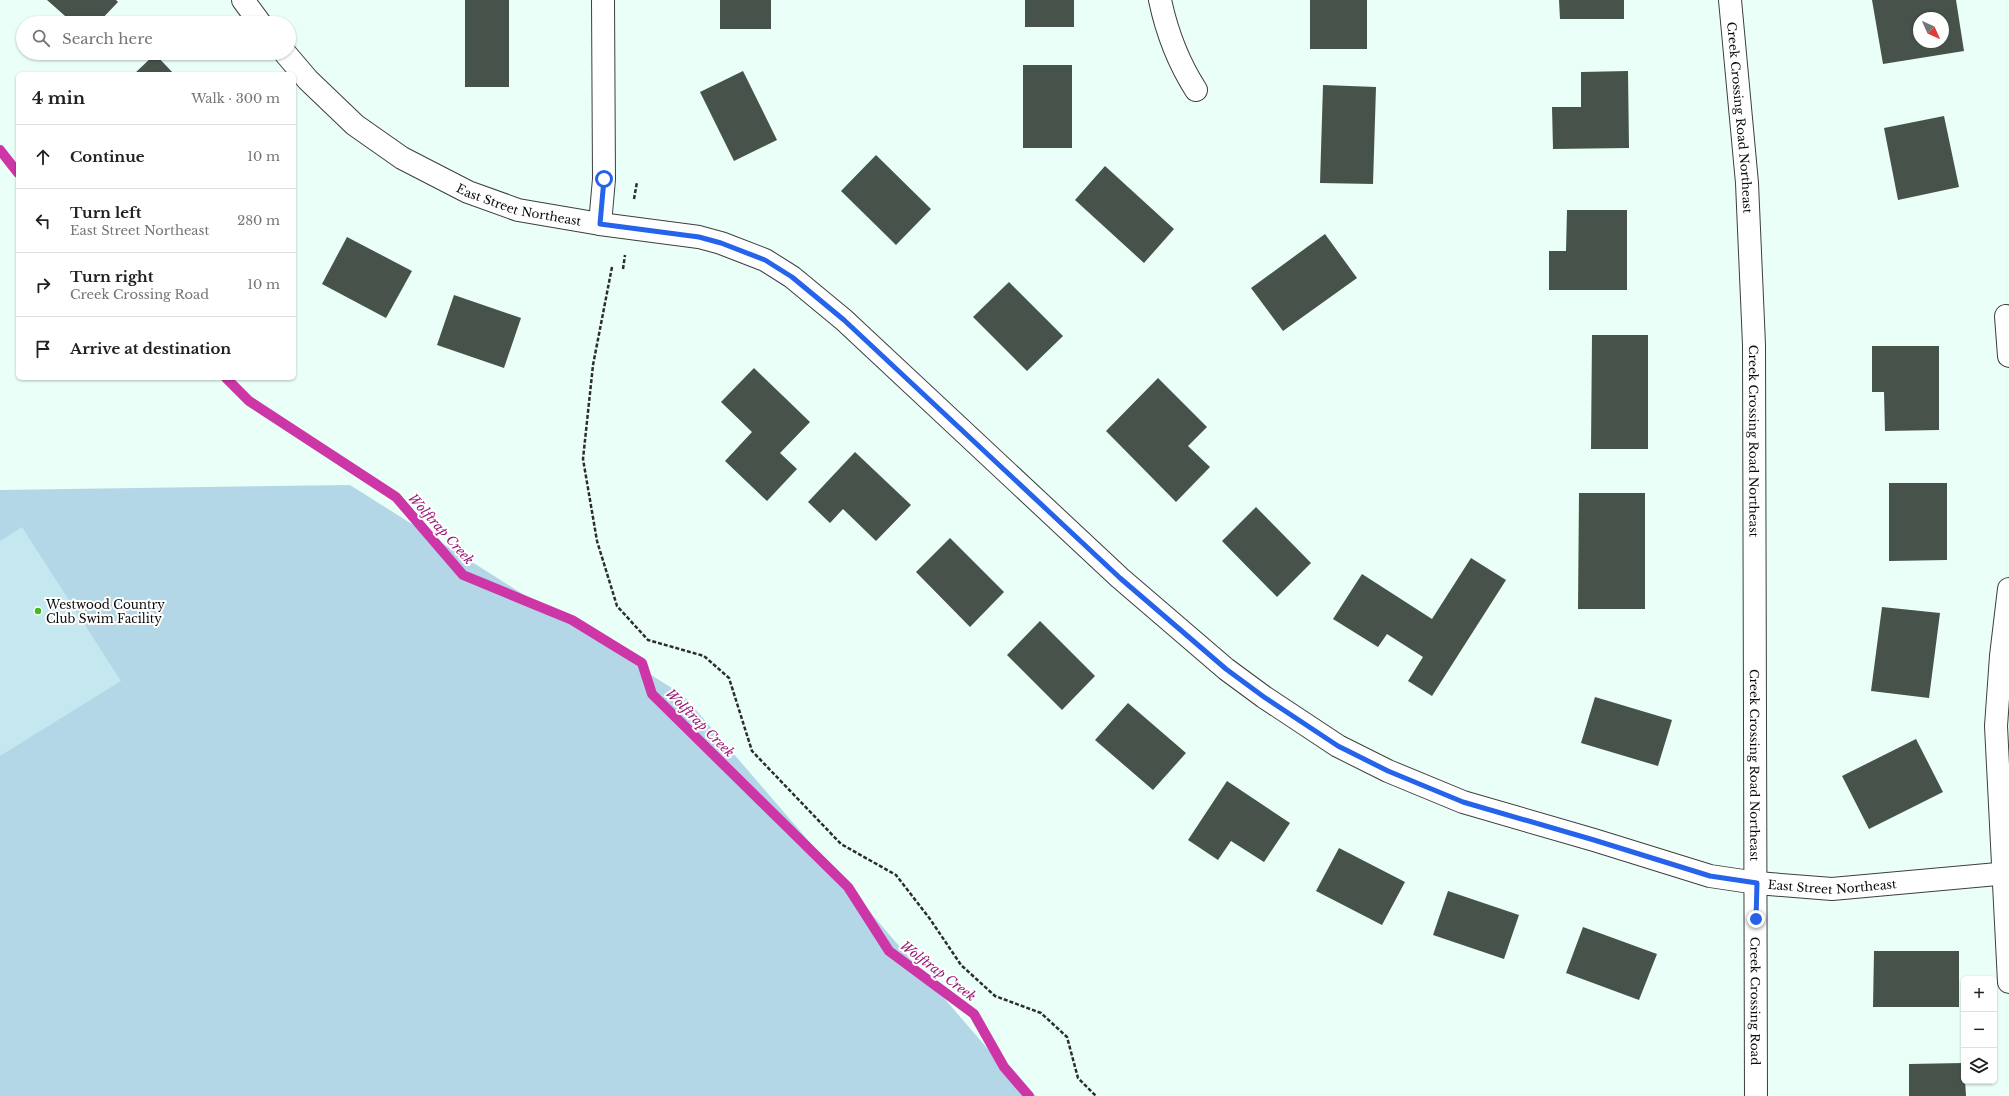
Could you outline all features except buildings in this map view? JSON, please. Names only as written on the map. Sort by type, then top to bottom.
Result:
[{"type":"street","points":[[243,0],[255,16]]},
{"type":"street","points":[[600,224],[604,179],[603,0]]},
{"type":"street","points":[[1160,0],[1167,30],[1184,72],[1196,90]]},
{"type":"street","name":"Creek Crossing Road Northeast","points":[[1730,0],[1747,183],[1754,345],[1757,883]]},
{"type":"street","name":"East Street Northeast","points":[[291,60],[308,80],[355,124],[402,158],[468,192],[518,210],[600,224],[699,237],[721,243],[765,260],[792,277],[844,320],[1120,578],[1226,669],[1264,697],[1338,746],[1388,771],[1463,802],[1710,876],[1757,883],[1832,889],[2006,874]]},
{"type":"street","points":[[2006,316],[2009,356]]},
{"type":"street","points":[[2009,589],[2000,656],[1996,726],[2006,874],[2009,982]]},
{"type":"street","name":"Creek Crossing Road","points":[[1756,1096],[1757,883]]},
{"type":"path","points":[[612,267],[593,365],[583,459],[597,541],[617,606],[648,640],[704,656],[729,678],[752,751],[841,844],[896,875],[930,919],[961,965],[995,996],[1041,1013],[1067,1037],[1078,1078],[1096,1096]]},
{"type":"shaded area","points":[[350,485],[683,695],[993,1055],[1036,1096],[0,1096],[0,490]]},
{"type":"shaded area","name":"Westwood Country Club Swim Facility","points":[[22,527],[121,681],[0,756],[0,541]]},
{"type":"waterway","name":"Wolftrap Creek","points":[[0,150],[16,170]]},
{"type":"waterway","name":"Wolftrap Creek","points":[[228,380],[249,401],[396,497],[463,575],[572,620],[642,663],[652,694],[848,887],[889,951],[974,1014],[1004,1067],[1029,1096]]},
{"type":"place","name":"Westwood Country Club Swim Facility","points":[[38,611]]},
{"type":"route","points":[[604,179],[600,224],[699,237],[721,243],[765,260],[792,277],[844,320],[1120,578],[1226,669],[1264,697],[1338,746],[1388,771],[1463,802],[1710,876],[1757,883],[1756,919]]}]
